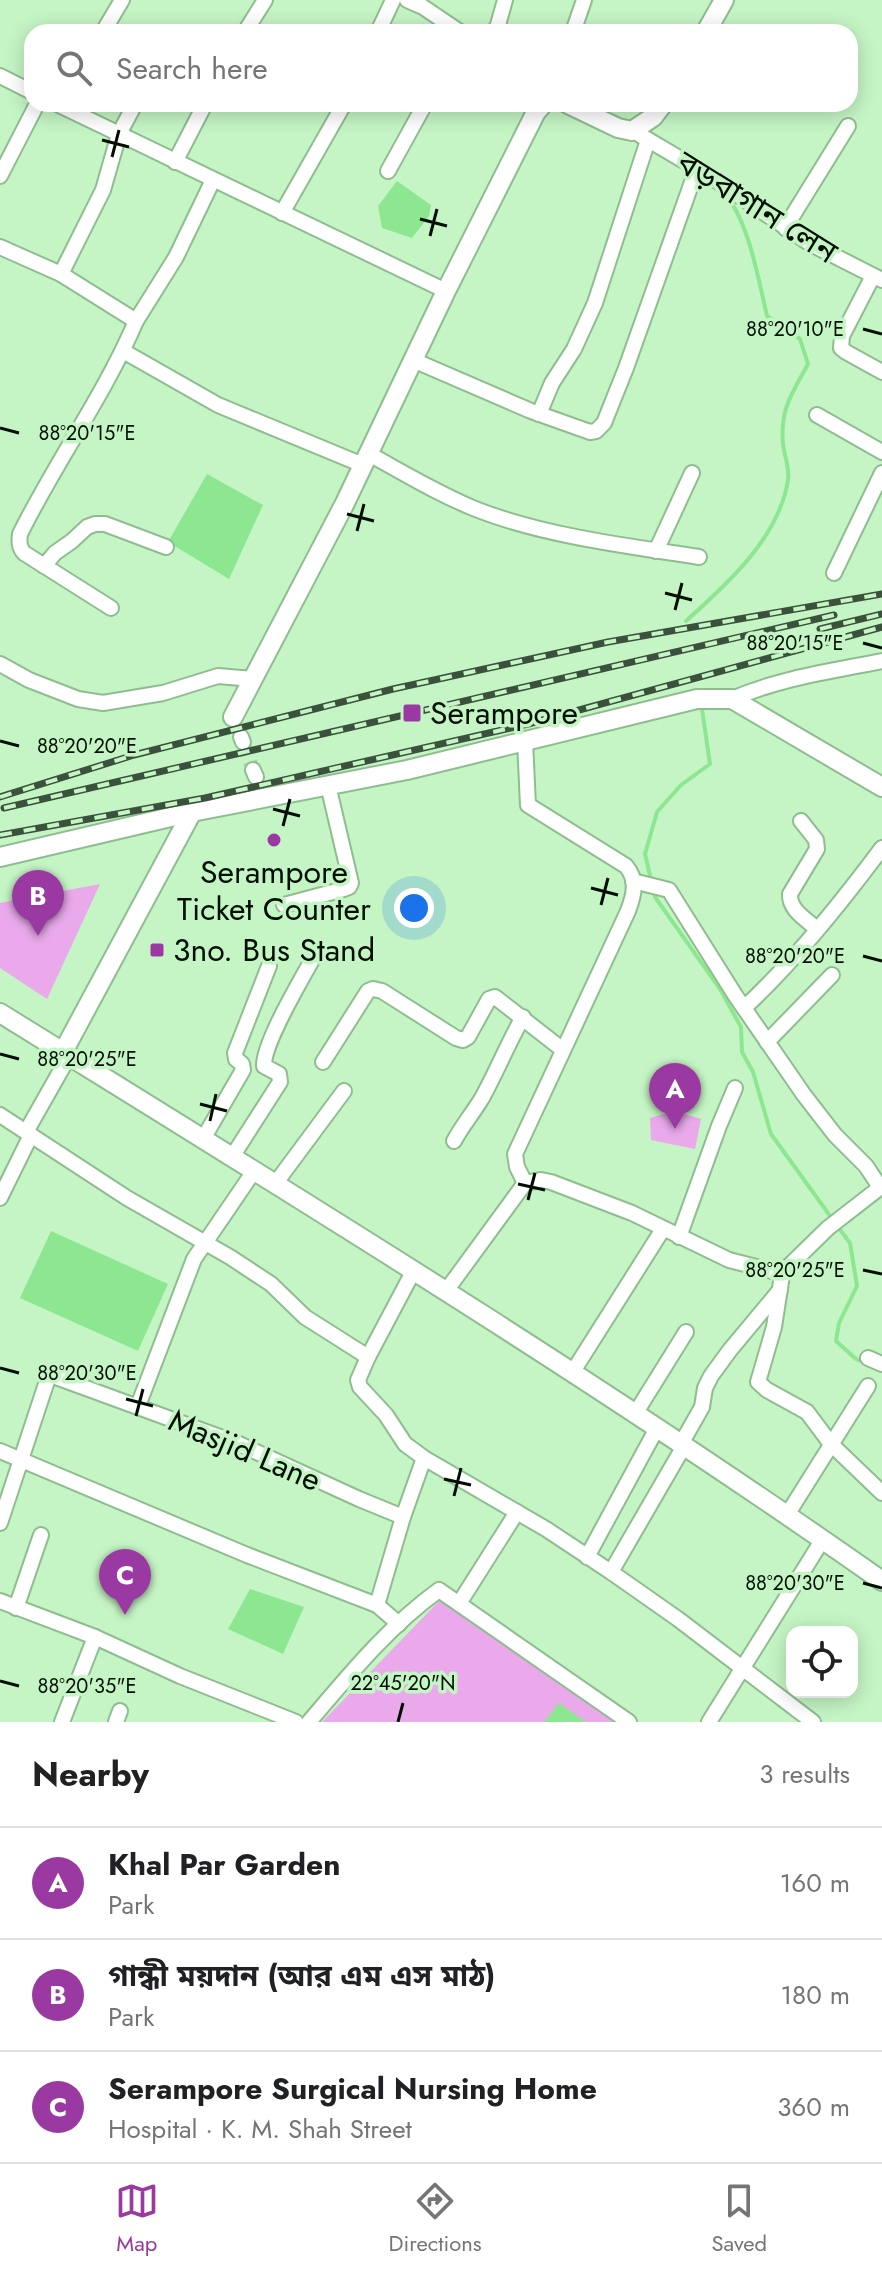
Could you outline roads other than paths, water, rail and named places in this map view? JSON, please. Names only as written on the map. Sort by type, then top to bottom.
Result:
[{"type":"street","points":[[108,24],[122,0]]},
{"type":"street","points":[[250,24],[265,0]]},
{"type":"street","points":[[382,24],[393,0]]},
{"type":"street","points":[[407,0],[448,24]]},
{"type":"street","points":[[498,24],[505,0]]},
{"type":"street","points":[[576,24],[584,0]]},
{"type":"street","points":[[710,24],[724,0]]},
{"type":"street","points":[[0,76],[24,88]]},
{"type":"street","points":[[0,176],[33,112]]},
{"type":"street","points":[[74,112],[446,291]]},
{"type":"street","points":[[61,274],[103,190],[119,134],[131,112]]},
{"type":"street","points":[[175,162],[201,112]]},
{"type":"street","points":[[282,213],[339,112]]},
{"type":"street","points":[[388,171],[421,112]]},
{"type":"street","points":[[234,718],[366,460],[536,112]]},
{"type":"street","points":[[585,112],[640,136]]},
{"type":"street","points":[[539,414],[595,303],[640,136],[657,112]]},
{"type":"street","points":[[785,228],[848,126]]},
{"type":"street","name":"বড়বাগান লেন","points":[[640,136],[697,168],[809,243],[878,278]]},
{"type":"street","points":[[413,360],[539,414],[590,432],[600,428],[631,355],[697,168]]},
{"type":"street","points":[[111,608],[20,548],[20,534],[44,486],[123,351],[136,321],[176,257],[213,180]]},
{"type":"street","points":[[0,247],[61,274],[136,321]]},
{"type":"street","points":[[878,278],[842,336],[841,348],[882,372]]},
{"type":"street","points":[[123,351],[218,405],[366,460],[478,510],[556,532],[699,557]]},
{"type":"street","points":[[817,415],[882,452]]},
{"type":"street","points":[[656,551],[692,473]]},
{"type":"street","points":[[834,573],[882,473]]},
{"type":"street","points":[[44,566],[63,546],[95,524],[105,524],[166,547]]},
{"type":"street","points":[[0,857],[192,812],[407,770],[697,699],[732,699],[801,677],[882,661]]},
{"type":"street","points":[[0,664],[29,680],[78,699],[103,703],[163,693],[218,676],[253,679]]},
{"type":"street","points":[[732,699],[881,784]]},
{"type":"street","points":[[525,741],[528,805],[626,866],[631,872],[634,890],[628,911],[515,1154],[525,1183]]},
{"type":"street","points":[[284,905],[344,889],[351,883],[328,785]]},
{"type":"street","points":[[0,1198],[66,1054],[192,812]]},
{"type":"street","points":[[801,821],[814,837],[817,849],[789,900],[817,929]]},
{"type":"street","points":[[744,1008],[771,983],[882,848]]},
{"type":"street","points":[[446,1291],[525,1183],[551,1182],[632,1213],[740,1264],[767,1270],[783,1269],[881,1186],[827,1125],[767,1042],[669,890],[633,881]]},
{"type":"street","points":[[232,1157],[279,1085],[280,1076],[264,1066],[264,1060],[312,960]]},
{"type":"street","points":[[203,1139],[243,1070],[235,1053],[269,966]]},
{"type":"street","points":[[767,1042],[832,975]]},
{"type":"street","points":[[323,1062],[368,991],[373,989],[380,990],[460,1040],[466,1040],[489,999],[497,998],[563,1050]]},
{"type":"street","points":[[0,1013],[414,1270],[881,1577]]},
{"type":"street","points":[[454,1141],[486,1090],[523,1017]]},
{"type":"street","points":[[679,1237],[735,1088]]},
{"type":"street","points":[[275,1184],[344,1091]]},
{"type":"street","points":[[0,1115],[127,1198],[271,1284],[305,1317],[368,1357]]},
{"type":"street","points":[[138,1406],[194,1259],[254,1171]]},
{"type":"street","points":[[572,1373],[663,1229]]},
{"type":"street","points":[[783,1269],[774,1327],[758,1382],[807,1412],[831,1444],[882,1493]]},
{"type":"street","points":[[414,1270],[358,1380],[360,1387],[386,1415],[405,1444],[611,1572],[813,1722]]},
{"type":"street","points":[[611,1572],[702,1407],[705,1388],[711,1376],[780,1290]]},
{"type":"street","points":[[635,1414],[686,1332]]},
{"type":"street","name":"Masjid Lane","points":[[0,1523],[49,1377],[58,1377],[239,1444],[403,1517]]},
{"type":"street","points":[[787,1515],[868,1386]]},
{"type":"street","points":[[587,1557],[657,1428]]},
{"type":"street","points":[[0,1451],[247,1555],[377,1605],[399,1624]]},
{"type":"street","points":[[377,1605],[424,1458]]},
{"type":"street","points":[[460,1602],[517,1512]]},
{"type":"street","points":[[41,1535],[5,1606],[95,1637],[180,1676],[296,1722]]},
{"type":"street","points":[[709,1722],[823,1539]]},
{"type":"street","points":[[309,1722],[356,1666],[439,1590],[629,1722]]},
{"type":"street","points":[[62,1722],[95,1637]]},
{"type":"waterway","points":[[686,621],[749,558],[774,521],[788,480],[783,444],[785,411],[808,364],[800,339],[767,316],[746,233],[731,202],[720,190],[704,185]]},
{"type":"waterway","points":[[651,880],[645,854],[657,812],[681,785],[710,764],[702,709]]},
{"type":"waterway","points":[[653,889],[655,897],[720,989],[741,1027],[742,1052],[753,1072],[771,1134],[833,1220]]},
{"type":"waterway","points":[[838,1227],[850,1243],[857,1286],[839,1323],[836,1341],[856,1359],[868,1364]]},
{"type":"tunnel","points":[[243,742],[253,770]]},
{"type":"railway","points":[[0,797],[134,755],[393,689],[608,642],[882,594]]},
{"type":"railway","points":[[820,629],[882,614]]},
{"type":"railway","points":[[4,808],[834,615]]},
{"type":"railway","points":[[0,835],[205,798],[528,724],[882,627]]},
{"type":"place","name":"Serampore","points":[[412,713]]},
{"type":"place","name":"Serampore Ticket Counter","points":[[274,840]]},
{"type":"place","name":"গান্ধী ময়দান (আর এম এস মাঠ)","points":[[38,936]]},
{"type":"place","name":"3no. Bus Stand","points":[[157,950]]},
{"type":"place","name":"Khal Par Garden","points":[[675,1129]]},
{"type":"place","name":"Serampore Surgical Nursing Home","points":[[125,1615]]}]
